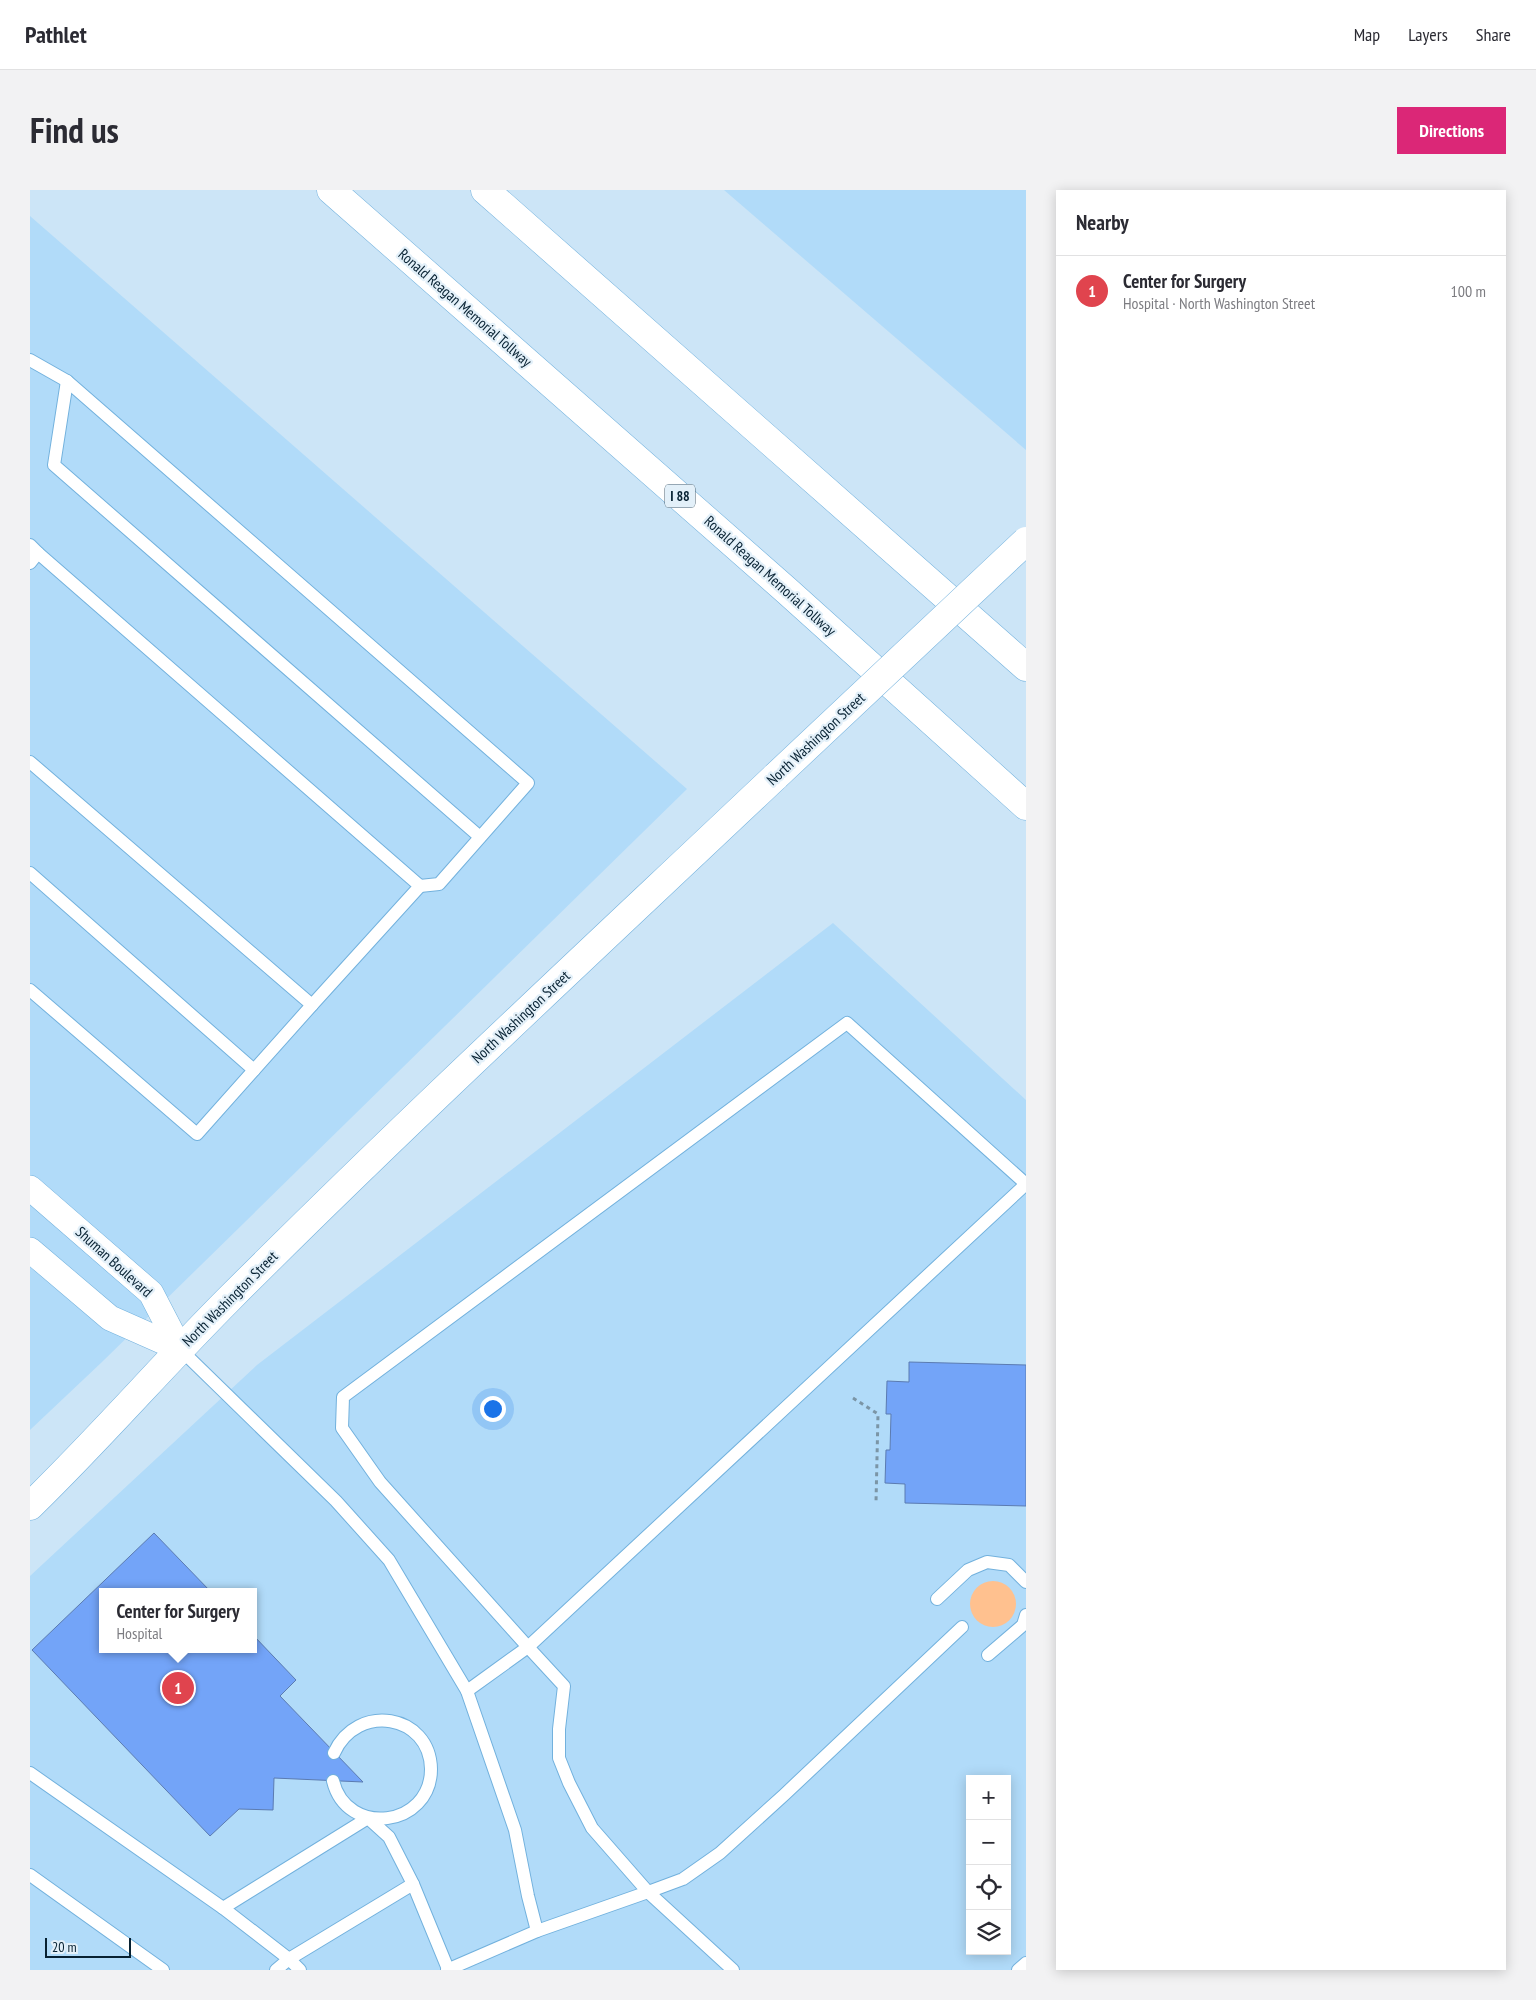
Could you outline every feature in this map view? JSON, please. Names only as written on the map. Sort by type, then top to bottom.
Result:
[{"type":"main road","name":"Ronald Reagan Memorial Tollway","points":[[331,190],[786,590],[1026,806]]},
{"type":"main road","points":[[485,190],[1026,667]]},
{"type":"main road","name":"North Washington Street","points":[[30,1506],[61,1476],[180,1349],[427,1106],[1026,541]]},
{"type":"street","name":"Shuman Boulevard","points":[[30,1188],[151,1293],[180,1349]]},
{"type":"street","points":[[30,1250],[110,1318],[180,1349]]},
{"type":"lane","points":[[30,360],[67,381],[528,783],[439,884],[420,886],[197,1134],[30,990]]},
{"type":"lane","points":[[67,381],[54,465],[480,837]]},
{"type":"lane","points":[[33,554],[420,886]]},
{"type":"lane","points":[[30,762],[312,1006]]},
{"type":"lane","points":[[30,873],[254,1070]]},
{"type":"lane","points":[[467,1691],[528,1647],[1026,1184],[847,1023],[343,1397],[342,1428],[380,1482],[528,1647],[564,1686],[559,1758],[569,1783],[592,1828],[648,1892],[733,1970]]},
{"type":"lane","points":[[180,1349],[336,1502],[389,1560],[467,1691],[515,1830],[536,1931]]},
{"type":"lane","points":[[937,1599],[968,1570],[987,1562],[1009,1564],[1026,1582]]},
{"type":"lane","points":[[988,1655],[1023,1625],[1026,1615]]},
{"type":"lane","points":[[368,1818],[389,1837],[413,1884],[447,1970],[536,1931],[683,1879],[726,1848],[962,1627]]},
{"type":"lane","points":[[333,1781],[341,1798],[348,1807],[358,1814],[380,1820],[402,1815],[420,1800],[426,1790],[430,1774],[429,1756],[418,1736],[399,1723],[376,1720],[354,1727],[338,1744],[334,1753]]},
{"type":"lane","points":[[30,1773],[223,1908],[289,1959],[300,1970]]},
{"type":"lane","points":[[223,1908],[368,1818]]},
{"type":"lane","points":[[30,1875],[162,1970]]},
{"type":"lane","points":[[276,1970],[289,1959],[413,1884]]},
{"type":"lane","points":[[1018,1970],[1026,1963]]},
{"type":"path","points":[[852,1398],[878,1414],[876,1502]]},
{"type":"shaded area","points":[[724,190],[1026,190],[1026,450]]},
{"type":"shaded area","points":[[30,216],[687,789],[102,1362],[30,1430]]},
{"type":"shaded area","points":[[833,923],[1026,1100],[1026,1970],[30,1970],[30,1576],[257,1365]]},
{"type":"shaded area","points":[[998,1581],[1002,1582],[1012,1591],[1015,1595],[1015,1613],[1006,1623],[998,1627],[988,1627],[980,1623],[971,1613],[970,1599],[974,1591],[984,1582]]},
{"type":"building","points":[[909,1362],[1026,1365],[1026,1506],[905,1503],[905,1484],[885,1483],[886,1450],[890,1450],[891,1414],[886,1414],[887,1381],[909,1382]]},
{"type":"building","points":[[154,1533],[207,1588],[99,1588],[99,1653],[257,1653],[257,1639],[296,1680],[280,1696],[363,1782],[274,1778],[273,1810],[239,1809],[210,1836],[32,1650]]},
{"type":"place","name":"Center for Surgery","points":[[178,1688]]}]
